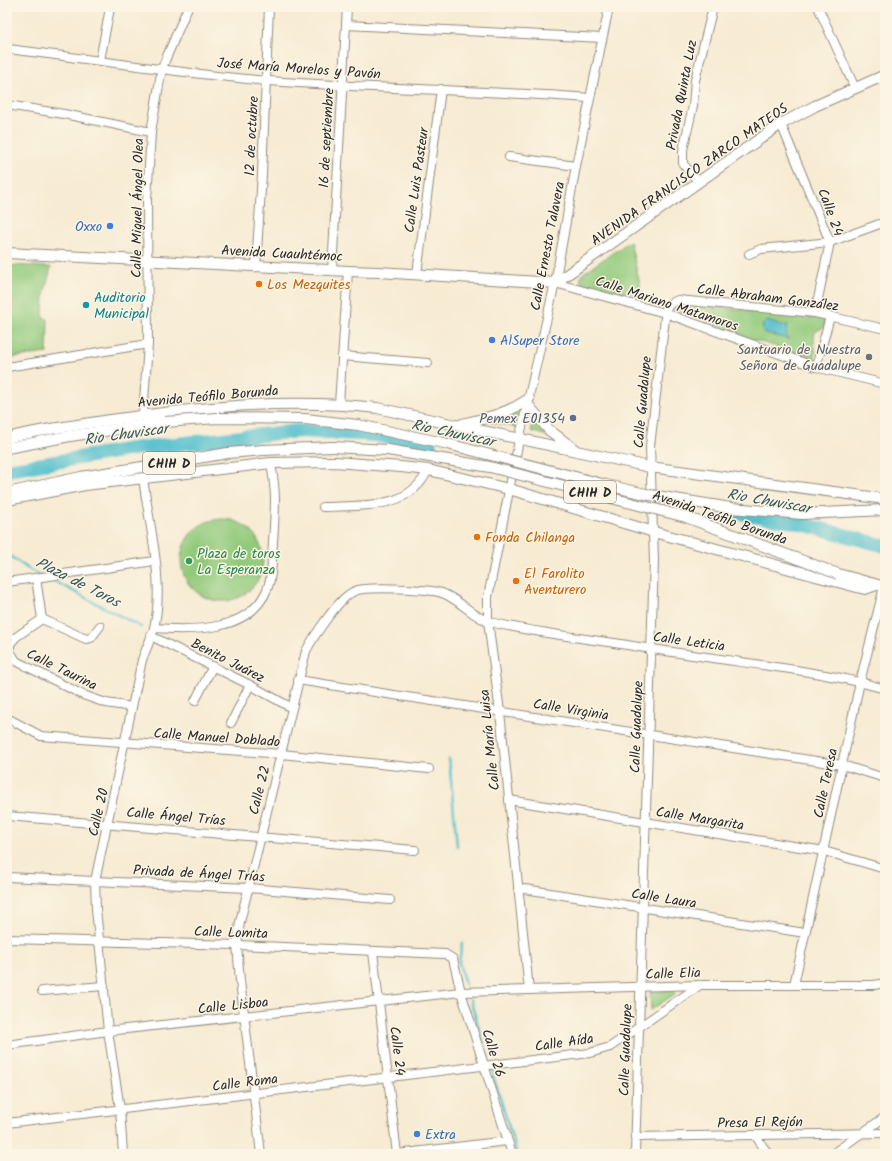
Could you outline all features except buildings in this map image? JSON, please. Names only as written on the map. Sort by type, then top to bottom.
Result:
[{"type":"main road","name":"AVENIDA FRANCISCO ZARCO MATEOS","points":[[555,283],[781,124],[885,74]]},
{"type":"main road","name":"Avenida Cuauhtémoc","points":[[7,253],[348,272],[417,274],[555,283]]},
{"type":"main road","points":[[458,424],[491,418],[511,411],[528,402],[549,430],[578,451]]},
{"type":"main road","name":"Avenida Teófilo Borunda","points":[[7,438],[143,415],[257,404],[339,404],[377,408],[458,424],[519,440],[650,467],[885,499]]},
{"type":"main road","name":"CHIH D","points":[[7,448],[97,431],[165,422],[217,418],[305,419],[358,425],[452,445],[650,495],[731,508],[802,514],[885,510]]},
{"type":"main road","name":"Avenida Teófilo Borunda","points":[[7,492],[81,477],[228,453],[333,447],[388,450],[475,464],[686,517],[838,574],[882,587]]},
{"type":"main road","points":[[188,460],[205,463],[327,456],[372,458],[401,467]]},
{"type":"main road","name":"Avenida Teófilo Borunda","points":[[7,500],[29,494],[143,478],[271,463],[335,462],[401,467],[428,470],[509,489],[654,532],[865,589],[882,587]]},
{"type":"street","name":"Calle Miguel Ángel Olea","points":[[143,415],[148,344],[147,200],[151,132],[162,68],[188,7]]},
{"type":"street","name":"12 de octubre","points":[[256,266],[267,81],[269,7]]},
{"type":"street","name":"16 de septiembre","points":[[332,270],[347,7]]},
{"type":"street","name":"Calle Ernesto Talavera","points":[[509,489],[555,283],[589,98],[609,7]]},
{"type":"street","name":"Privada Quinta Luz","points":[[699,182],[683,164],[683,150],[693,106],[695,80],[713,7]]},
{"type":"street","points":[[818,7],[855,88]]},
{"type":"street","points":[[100,60],[110,8]]},
{"type":"street","points":[[346,25],[602,38]]},
{"type":"street","name":"José María Morelos y Pavón","points":[[7,49],[267,81],[589,98]]},
{"type":"street","name":"Calle Luis Pasteur","points":[[417,274],[441,89]]},
{"type":"street","points":[[7,105],[64,114],[151,132]]},
{"type":"street","name":"Calle 24","points":[[781,124],[830,242],[815,313]]},
{"type":"street","points":[[509,157],[576,166]]},
{"type":"street","points":[[749,254],[761,249],[830,242],[885,222]]},
{"type":"street","points":[[339,404],[348,272]]},
{"type":"street","name":"Calle Mariano Matamoros","points":[[555,283],[665,313],[816,368],[885,384]]},
{"type":"street","name":"Calle Abraham González","points":[[671,303],[678,300],[815,313],[885,329]]},
{"type":"street","name":"Calle Guadalupe","points":[[634,1154],[652,649],[654,532],[650,467],[652,414],[665,313],[671,303]]},
{"type":"street","points":[[816,368],[830,317]]},
{"type":"street","points":[[7,367],[148,344]]},
{"type":"street","points":[[342,356],[428,363]]},
{"type":"street","points":[[153,632],[181,630],[234,622],[249,614],[258,606],[268,588],[272,573],[275,498],[271,463]]},
{"type":"street","points":[[322,507],[381,504],[397,500],[410,493],[422,483],[428,470]]},
{"type":"street","name":"Calle 20","points":[[124,1154],[120,1109],[108,1032],[95,881],[109,823],[142,660],[153,632],[157,586],[155,561],[143,478]]},
{"type":"street","name":"Calle María Luisa","points":[[509,489],[491,575],[488,597],[488,621],[500,712],[529,990]]},
{"type":"street","points":[[7,582],[155,561]]},
{"type":"street","points":[[36,578],[42,619],[86,639],[91,638],[100,626]]},
{"type":"street","name":"Calle Teresa","points":[[794,985],[882,587]]},
{"type":"street","name":"Calle 22","points":[[261,1154],[238,945],[240,922],[306,651],[314,636],[346,596],[355,591],[375,589],[431,590],[442,593],[488,621]]},
{"type":"street","name":"Calle Taurina","points":[[42,619],[16,637],[10,644],[10,651],[16,660],[83,695],[106,703],[132,707]]},
{"type":"street","name":"Calle Leticia","points":[[488,621],[566,637],[860,682],[885,689]]},
{"type":"street","name":"Benito Juárez","points":[[153,632],[292,708]]},
{"type":"street","points":[[195,701],[213,666]]},
{"type":"street","name":"Calle Virginia","points":[[298,680],[842,765],[885,778]]},
{"type":"street","points":[[231,723],[250,685]]},
{"type":"street","name":"Calle Manuel Doblado","points":[[7,718],[41,736],[281,754],[429,769]]},
{"type":"street","name":"Calle Margarita","points":[[509,800],[824,851],[885,869]]},
{"type":"street","name":"Calle Ángel Trías","points":[[7,816],[109,823],[415,850]]},
{"type":"street","name":"Privada de Ángel Trías","points":[[7,877],[248,888],[390,900]]},
{"type":"street","name":"Calle Laura","points":[[518,888],[805,934]]},
{"type":"street","name":"Calle Lomita","points":[[7,939],[238,945],[445,954],[453,959]]},
{"type":"street","name":"Calle 24","points":[[373,952],[397,1154]]},
{"type":"street","name":"Calle 26","points":[[453,959],[512,1154]]},
{"type":"street","name":"Calle Elia","points":[[462,992],[700,985],[874,985],[885,983]]},
{"type":"street","name":"Calle Aída","points":[[485,1065],[590,1053],[610,1047],[700,985]]},
{"type":"street","points":[[42,991],[104,986]]},
{"type":"street","name":"Calle Lisboa","points":[[7,1045],[245,1016],[462,992]]},
{"type":"street","name":"Calle Roma","points":[[7,1123],[388,1078],[485,1065]]},
{"type":"street","points":[[832,1154],[885,1117]]},
{"type":"street","name":"Presa El Rejón","points":[[635,1137],[885,1133]]},
{"type":"street","points":[[755,1135],[768,1154]]},
{"type":"street","points":[[397,1154],[507,1141]]},
{"type":"green space","points":[[630,241],[642,294],[596,289],[582,283],[580,279],[582,274]]},
{"type":"green space","points":[[7,265],[51,267],[44,295],[43,318],[48,319],[47,353],[7,358]]},
{"type":"green space","points":[[674,304],[697,305],[825,319],[824,327],[815,332],[815,358],[750,339],[676,309],[673,306]]},
{"type":"green space","points":[[521,411],[519,428],[491,422],[500,421]]},
{"type":"green space","points":[[534,416],[553,438],[531,431]]},
{"type":"green space","name":"Plaza de toros La Esperanza","points":[[222,519],[238,523],[251,531],[259,544],[263,560],[259,576],[251,589],[238,597],[222,601],[206,597],[193,589],[185,576],[181,560],[185,544],[193,531],[206,523]]},
{"type":"green space","points":[[673,990],[675,994],[651,1010],[650,992]]},
{"type":"water","points":[[768,321],[781,326],[788,325],[786,333],[788,339],[764,333],[762,325]]},
{"type":"waterway","name":"Rio Chuviscar","points":[[7,470],[138,448],[299,431],[376,435],[430,445]]},
{"type":"waterway","name":"Rio Chuviscar","points":[[733,512],[795,522],[885,546]]},
{"type":"waterway","name":"Plaza de Toros","points":[[7,554],[40,575]]},
{"type":"waterway","name":"Plaza de Toros","points":[[50,579],[141,627]]},
{"type":"waterway","name":"Plaza de Toros","points":[[449,759],[457,846]]},
{"type":"waterway","name":"Plaza de Toros","points":[[462,943],[459,963],[465,985]]},
{"type":"waterway","name":"Plaza de Toros","points":[[470,999],[488,1058]]},
{"type":"waterway","name":"Plaza de Toros","points":[[492,1071],[517,1154]]},
{"type":"place","name":"Oxxo","points":[[110,226]]},
{"type":"place","name":"Los Mezquites","points":[[259,284]]},
{"type":"place","name":"Auditorio Municipal","points":[[86,305]]},
{"type":"place","name":"AlSuper Store","points":[[492,340]]},
{"type":"place","name":"Santuario de Nuestra Señora de Guadalupe","points":[[869,357]]},
{"type":"place","name":"Pemex E01354","points":[[573,418]]},
{"type":"place","name":"Fonda Chilanga","points":[[477,537]]},
{"type":"place","name":"Plaza de toros La Esperanza","points":[[189,561]]},
{"type":"place","name":"El Farolito Aventurero","points":[[516,581]]},
{"type":"place","name":"Extra","points":[[417,1134]]}]
